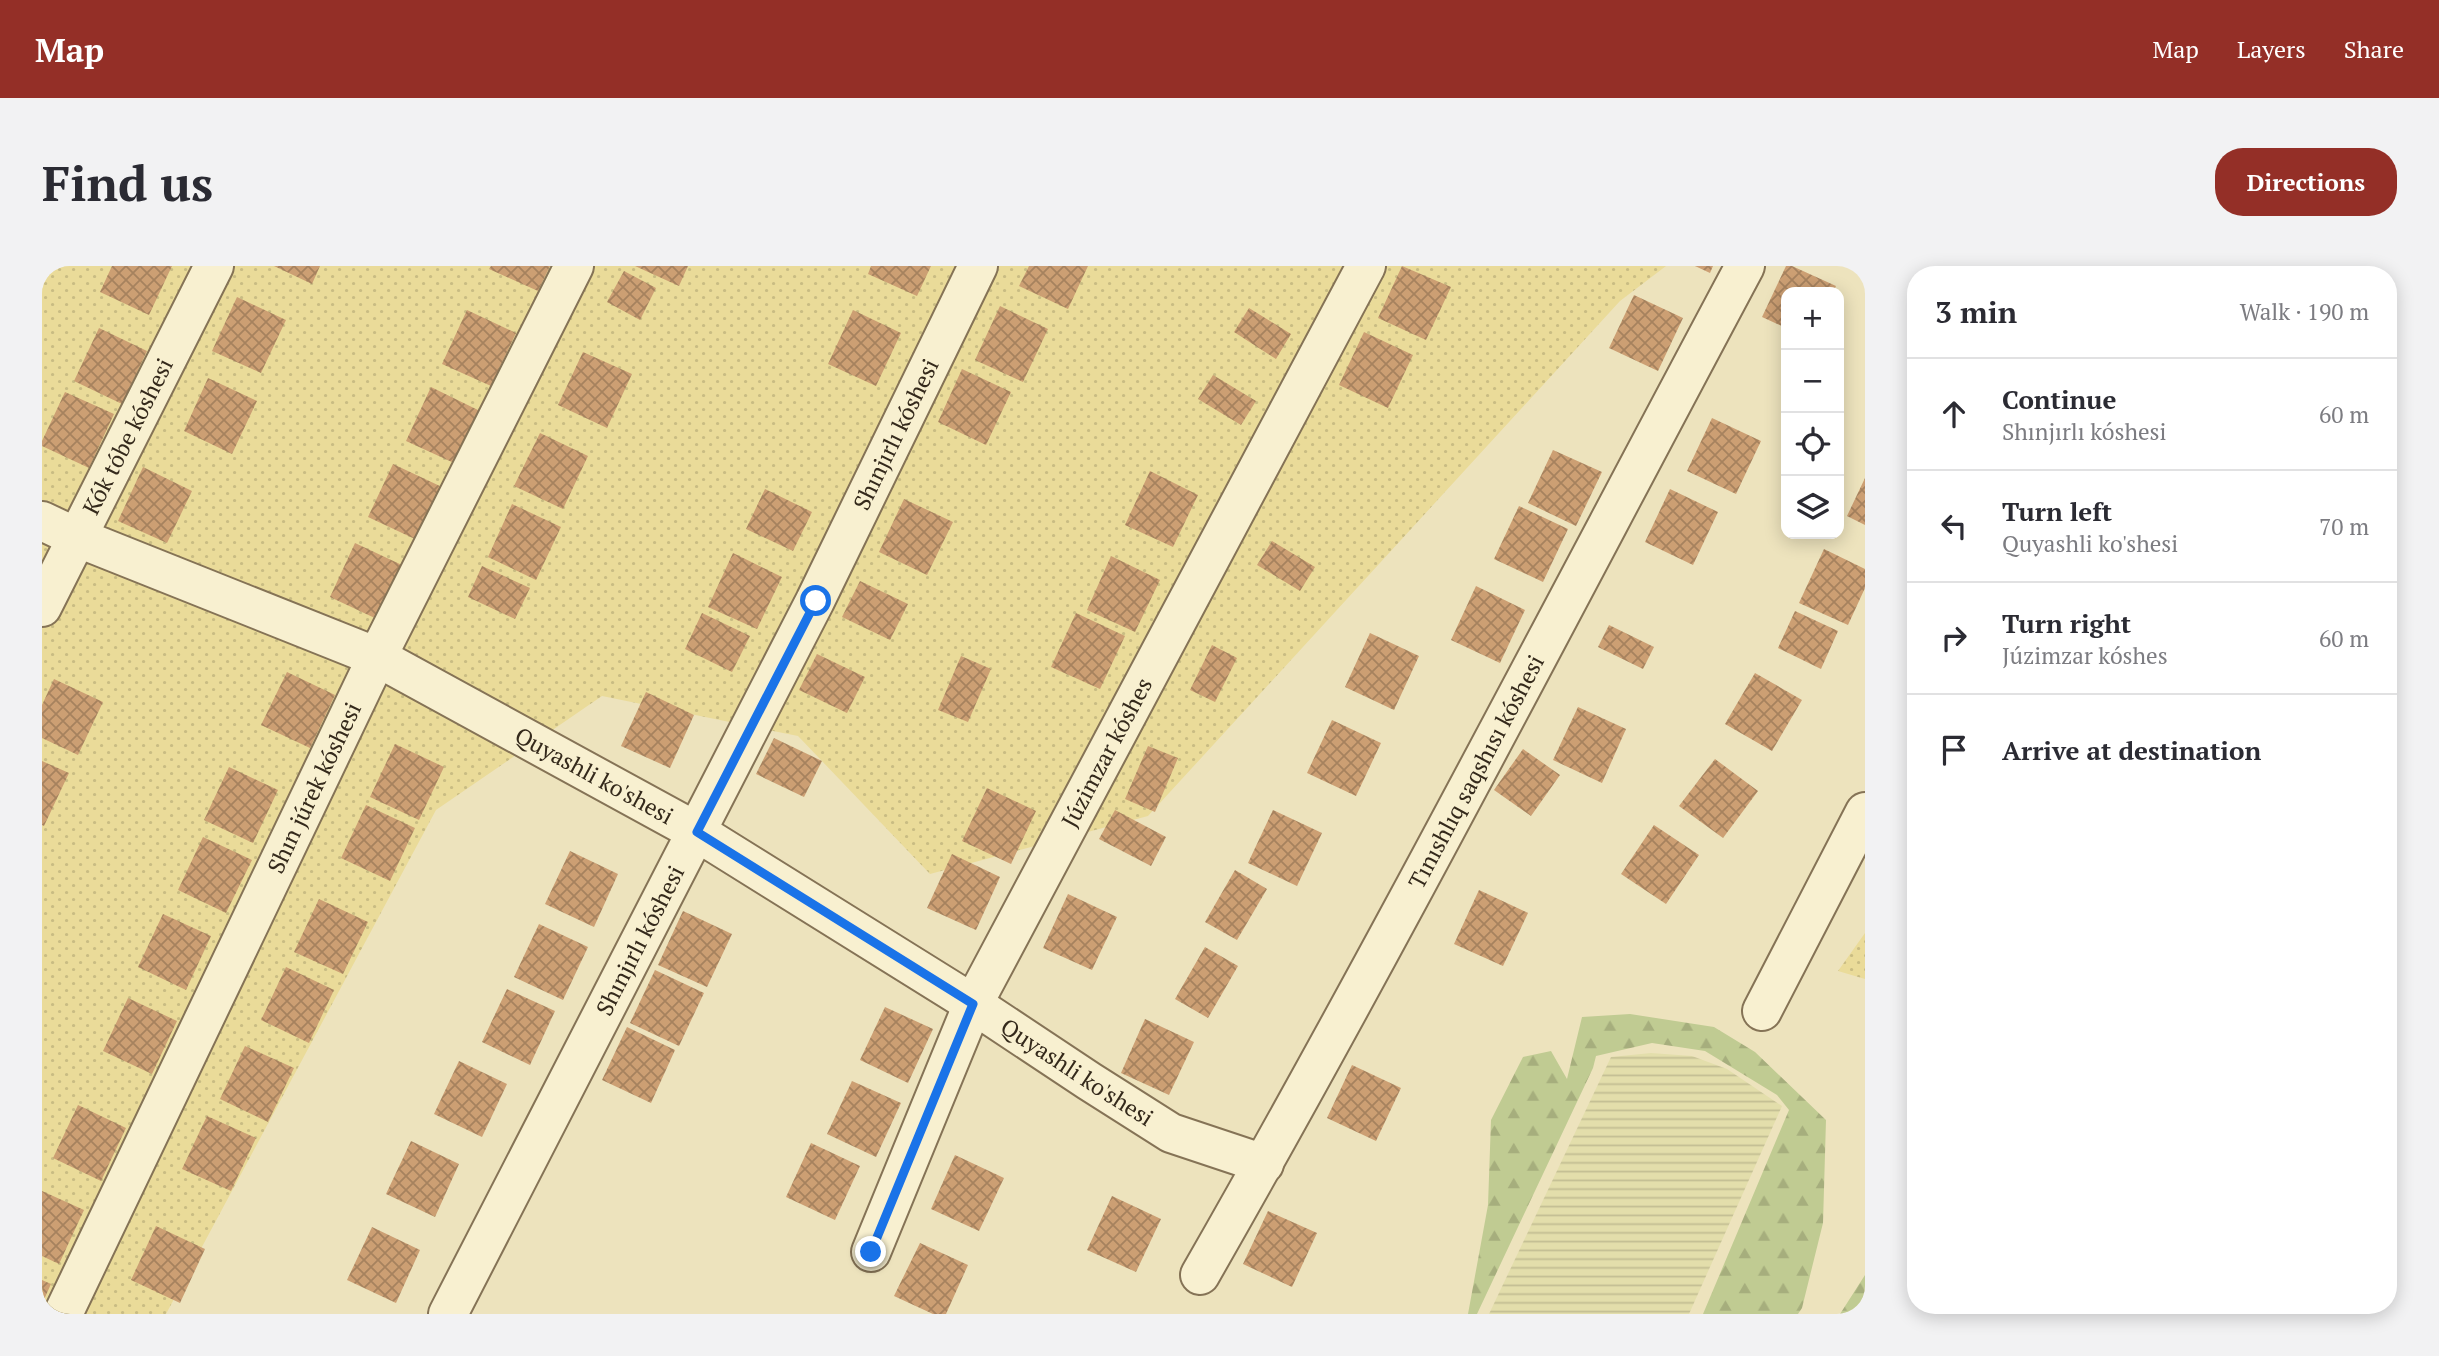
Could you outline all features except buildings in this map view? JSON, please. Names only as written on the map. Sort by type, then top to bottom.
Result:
[{"type":"street","name":"Kók tóbe kóshesi","points":[[42,607],[214,266]]},
{"type":"street","name":"Shın júrek kóshesi","points":[[63,1314],[377,657],[574,266]]},
{"type":"street","name":"Shınjırlı kóshesi","points":[[449,1314],[816,601],[978,266]]},
{"type":"street","name":"Júzimzar kóshes","points":[[871,1252],[973,1004],[1366,266]]},
{"type":"street","name":"Tınıshlıq saqshısı kóshesi","points":[[1200,1275],[1264,1164],[1450,821],[1745,266]]},
{"type":"street","name":"Quyashli ko'shesi","points":[[42,521],[377,657],[697,832],[973,1004],[1171,1133],[1264,1164]]},
{"type":"street","points":[[1762,1012],[1865,812]]},
{"type":"shaded area","points":[[1651,1053],[1692,1056],[1727,1069],[1782,1106],[1689,1314],[1489,1314],[1611,1057]]},
{"type":"green space","points":[[1630,1014],[1714,1027],[1755,1052],[1826,1120],[1823,1223],[1802,1308],[1798,1314],[1703,1314],[1789,1110],[1777,1095],[1705,1051],[1652,1043],[1596,1056],[1593,1068],[1477,1314],[1468,1314],[1488,1205],[1491,1120],[1523,1057],[1551,1051],[1567,1079],[1582,1017]]},
{"type":"green space","points":[[1865,1275],[1865,1314],[1840,1314]]},
{"type":"sand","points":[[49,266],[1666,266],[1620,301],[1148,816],[930,874],[798,736],[602,696],[436,810],[166,1314],[42,1314],[42,281]]},
{"type":"sand","points":[[1865,933],[1865,979],[1838,971]]},
{"type":"route","points":[[816,601],[697,832],[973,1004],[871,1252]]}]
